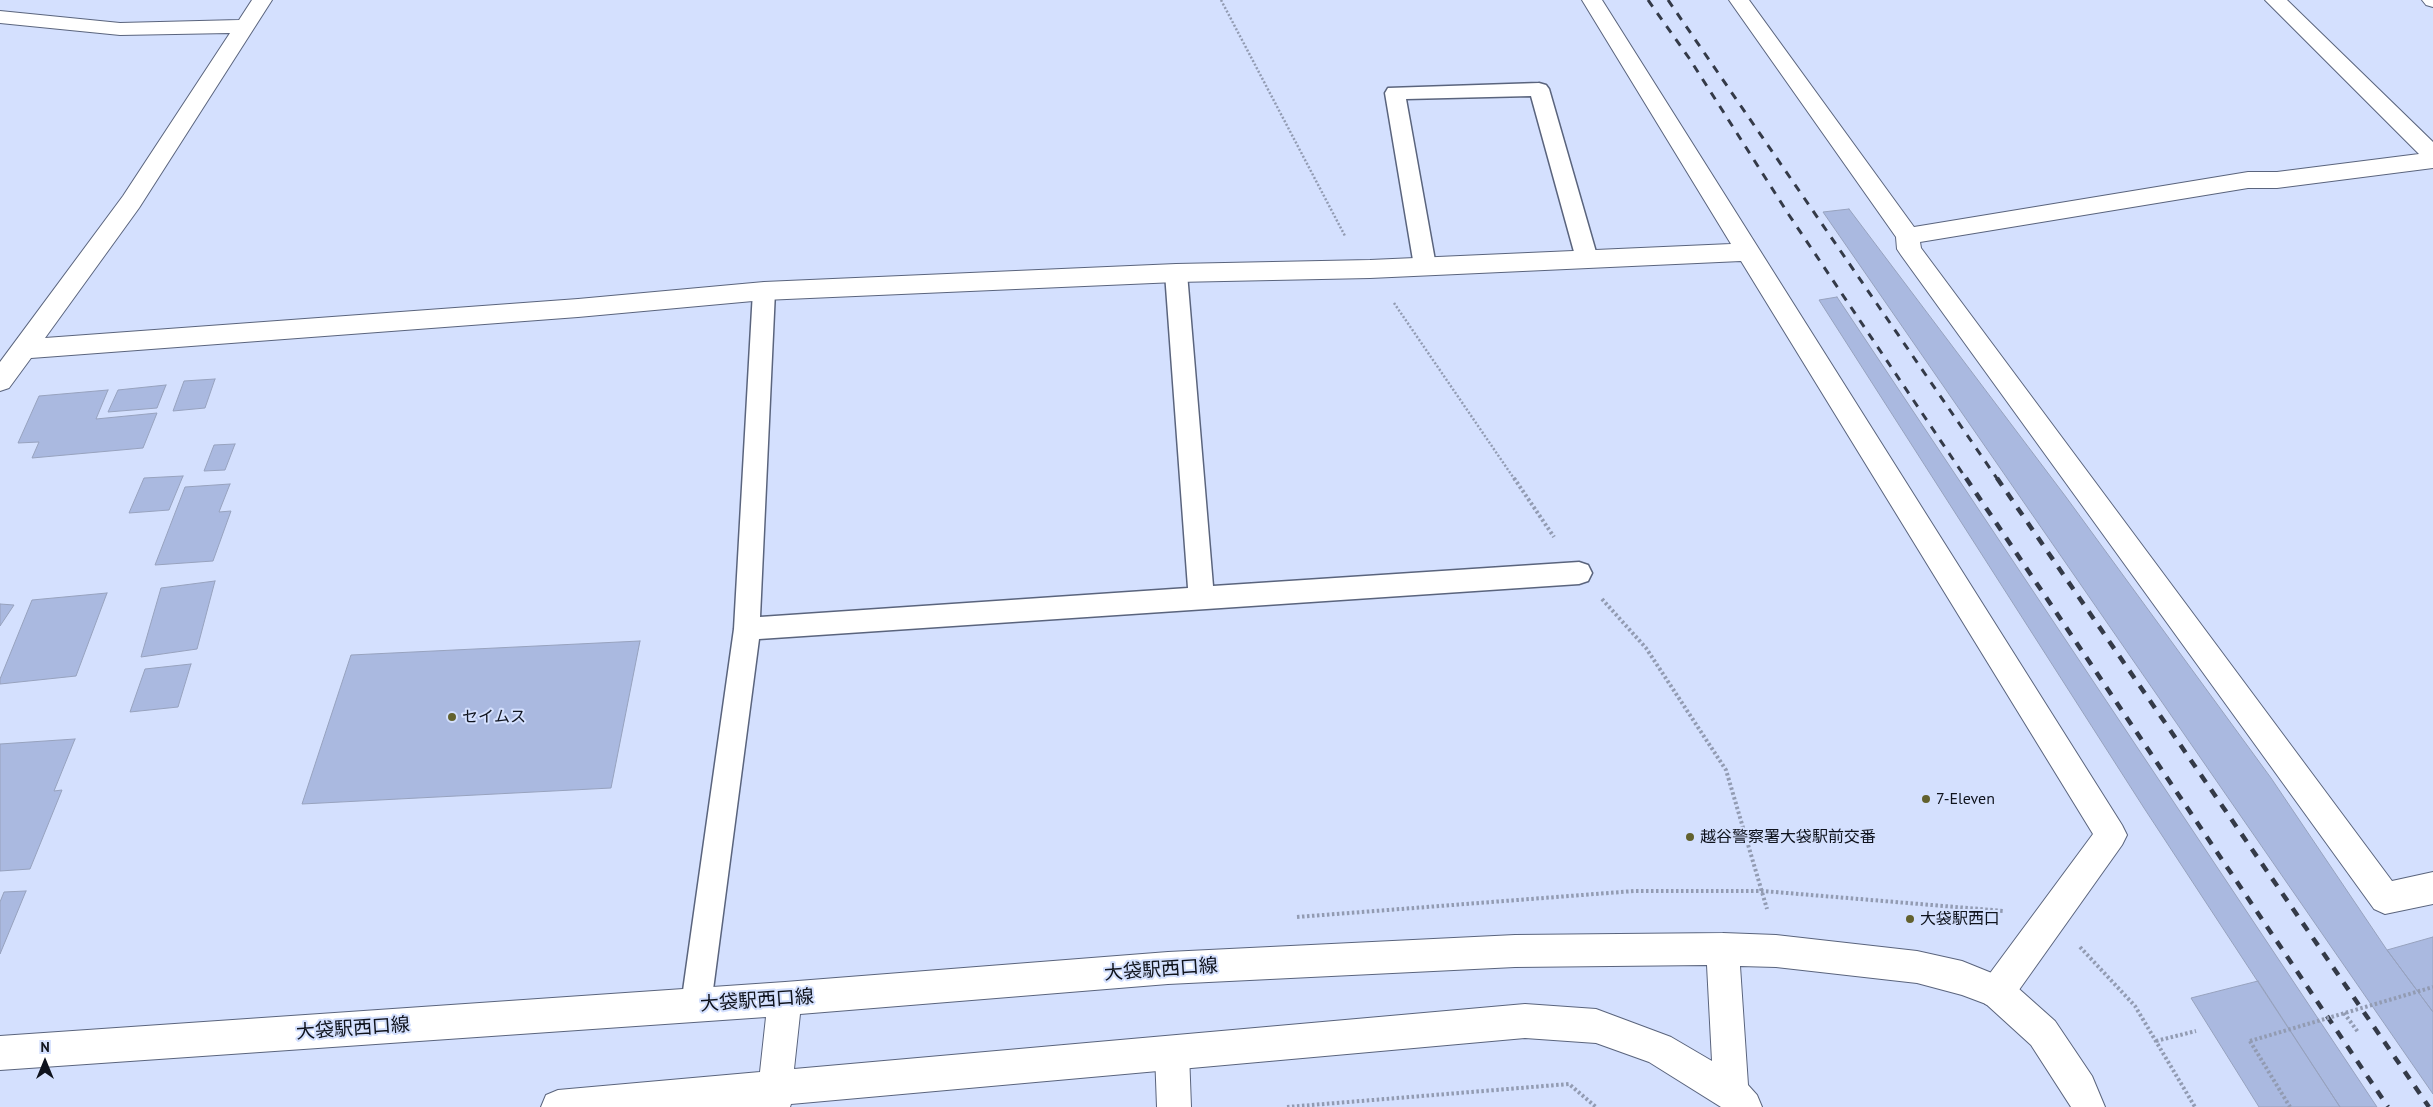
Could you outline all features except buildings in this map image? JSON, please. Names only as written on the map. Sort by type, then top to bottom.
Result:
[{"type":"street","points":[[0,381],[131,202],[262,0]]},
{"type":"street","points":[[1592,0],[2111,835],[1996,992]]},
{"type":"street","points":[[1739,0],[1908,236],[1909,249],[2385,898],[2433,888]]},
{"type":"street","points":[[2275,0],[2433,155]]},
{"type":"street","points":[[0,17],[120,29],[244,26]]},
{"type":"street","points":[[1908,236],[2248,180],[2277,180],[2433,160]]},
{"type":"street","points":[[22,349],[578,308],[764,291],[1176,273],[1370,269],[1748,252]]},
{"type":"street","points":[[1723,949],[1738,1099]]},
{"type":"street","name":"大袋駅西口線","points":[[0,1053],[785,999],[1168,968],[1515,951],[1723,949],[1776,951],[1917,967],[1962,978],[1996,992],[2043,1033],[2080,1088],[2088,1107]]},
{"type":"street","points":[[774,1098],[785,999]]},
{"type":"street","points":[[558,1107],[774,1098],[1172,1053],[1525,1021],[1596,1026],[1660,1049],[1738,1099]]},
{"type":"street","points":[[1172,1053],[1174,1107]]},
{"type":"lane","points":[[1425,266],[1395,93],[1539,89],[1587,259]]},
{"type":"lane","points":[[1176,273],[1202,598]]},
{"type":"lane","points":[[696,1005],[746,629],[764,291]]},
{"type":"lane","points":[[746,629],[1580,573]]},
{"type":"path","points":[[1221,0],[1350,245],[1370,269]]},
{"type":"path","points":[[2077,943],[2135,1006],[2195,1107]]},
{"type":"path","points":[[2290,1107],[2250,1041],[2433,987]]},
{"type":"path","points":[[2344,1013],[2358,1032]]},
{"type":"path","points":[[2156,1041],[2196,1031]]},
{"type":"path","points":[[1287,1107],[1569,1084],[1596,1107]]},
{"type":"railway","points":[[1648,0],[1689,58],[1789,215],[1967,480]]},
{"type":"railway","points":[[1668,0],[1998,480]]},
{"type":"railway","points":[[1966,478],[2388,1107]]},
{"type":"railway","points":[[1997,478],[2429,1107]]},
{"type":"place","name":"セイムス","points":[[452,717]]},
{"type":"place","name":"7-Eleven","points":[[1926,799]]},
{"type":"place","name":"越谷警察署大袋駅前交番","points":[[1690,837]]},
{"type":"place","name":"大袋駅西口","points":[[1910,919]]}]
